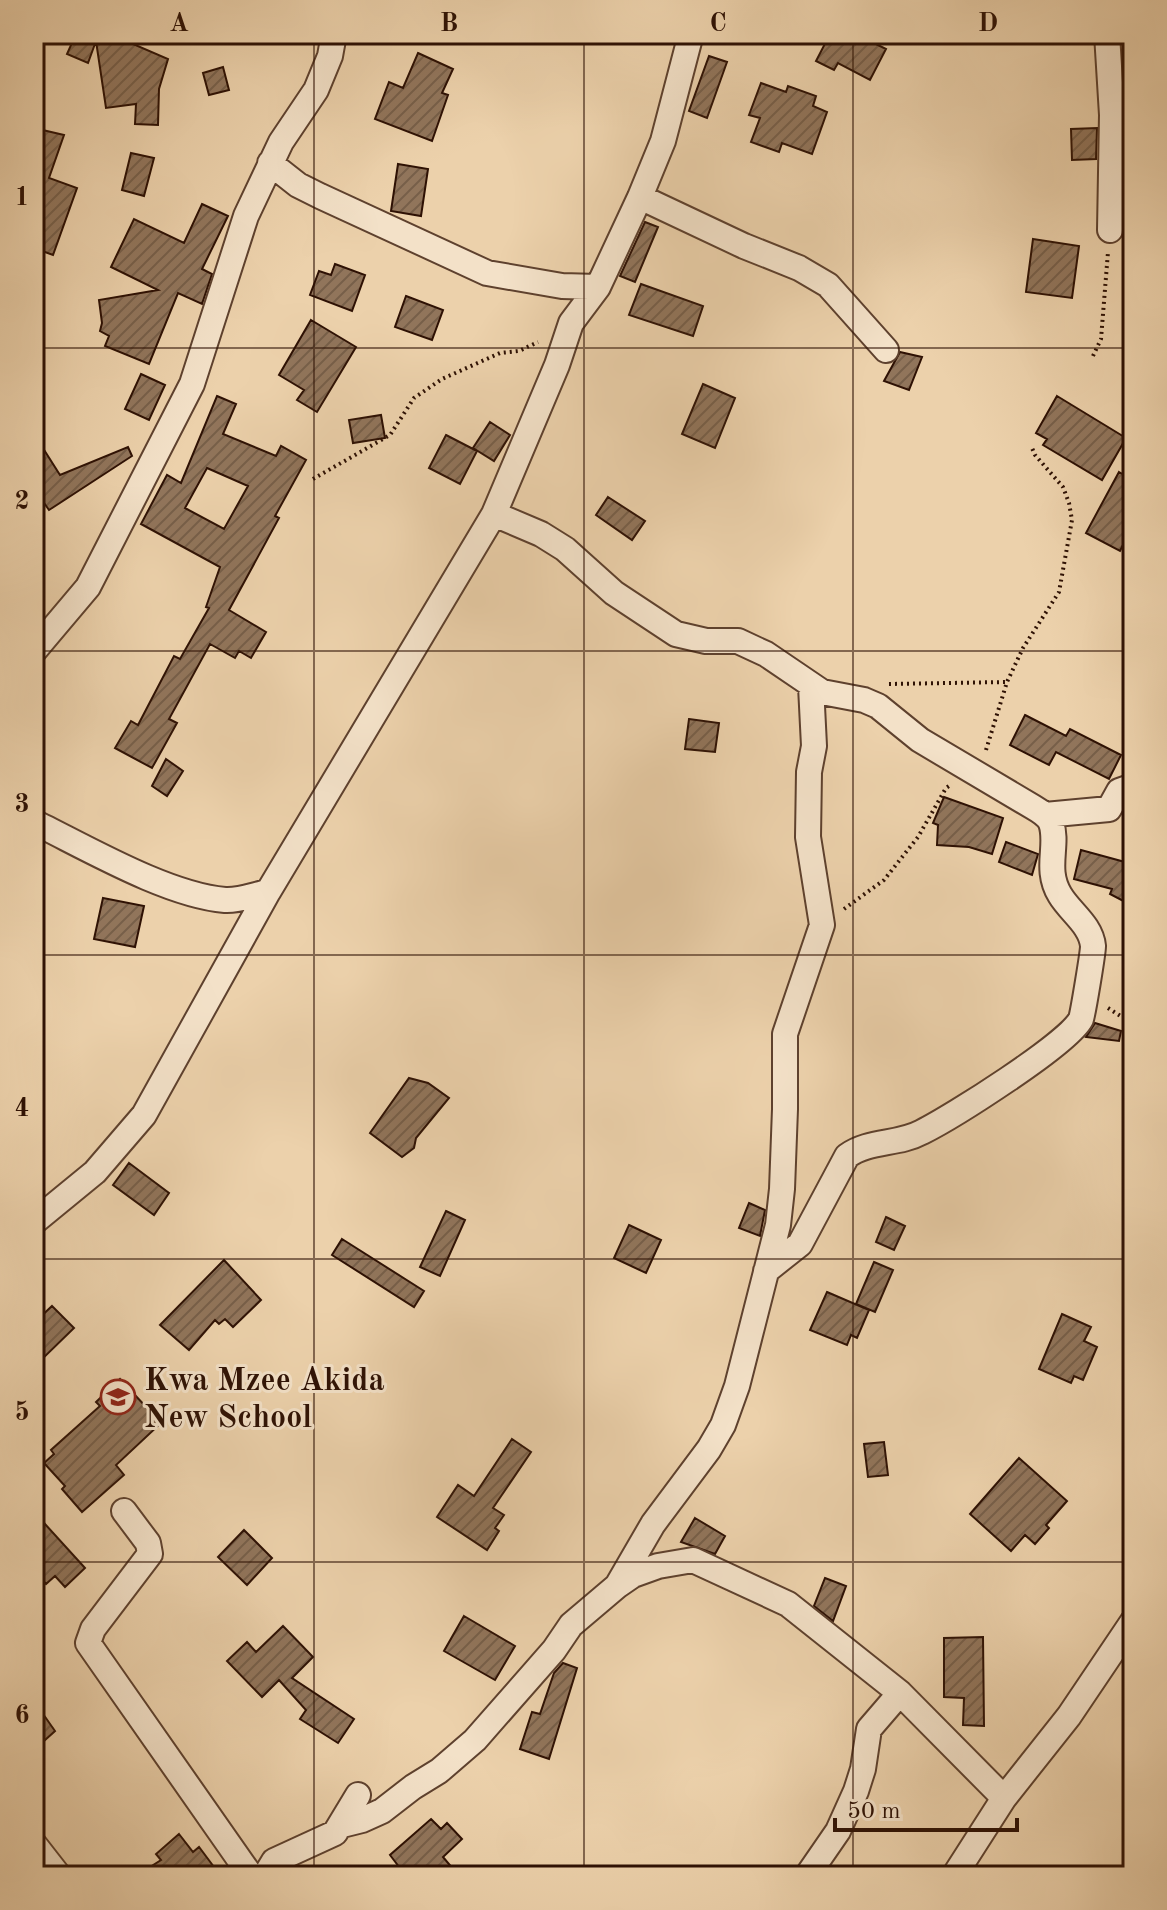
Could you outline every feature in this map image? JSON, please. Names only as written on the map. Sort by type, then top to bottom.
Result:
[{"type":"street","points":[[34,651],[88,587],[192,384],[246,216],[281,142],[316,90],[330,56],[334,34]]},
{"type":"street","points":[[34,1222],[95,1172],[144,1115],[268,892],[494,514],[557,365],[571,323],[598,287],[663,141],[691,34]]},
{"type":"street","points":[[1107,34],[1112,128],[1110,230]]},
{"type":"street","points":[[270,163],[298,185],[487,273],[562,286],[598,287]]},
{"type":"street","points":[[640,197],[799,268],[828,285],[886,350]]},
{"type":"street","points":[[494,514],[541,534],[565,549],[614,593],[676,634],[706,641],[738,641],[766,654],[822,692],[864,700],[878,706],[920,740],[1045,815],[1051,823],[1051,870],[1055,886],[1084,923],[1093,947],[1080,1020],[1069,1034],[1045,1052],[920,1134],[856,1149],[847,1156],[800,1244],[766,1271]]},
{"type":"street","points":[[617,1586],[653,1524],[709,1449],[723,1425],[737,1386],[778,1225],[782,1189],[785,1034],[822,925],[808,837],[809,772],[814,746],[811,686]]},
{"type":"street","points":[[1045,815],[1109,809],[1119,791],[1133,786]]},
{"type":"street","points":[[34,822],[116,863],[186,892],[228,901],[268,892]]},
{"type":"street","points":[[124,1511],[148,1543],[150,1554],[93,1629],[88,1643],[251,1876]]},
{"type":"street","points":[[342,1825],[382,1811],[439,1771],[475,1740],[554,1650],[571,1625],[617,1586],[633,1575],[658,1566],[693,1560],[788,1604],[900,1693],[1004,1798]]},
{"type":"street","points":[[954,1876],[1004,1798],[1069,1716],[1133,1621]]},
{"type":"street","points":[[807,1876],[838,1831],[856,1791],[869,1729],[900,1693]]},
{"type":"street","points":[[265,1876],[274,1861],[328,1838],[342,1825],[358,1795]]},
{"type":"street","points":[[34,1844],[59,1876]]},
{"type":"path","points":[[1093,356],[1101,339],[1110,230]]},
{"type":"path","points":[[313,479],[390,435],[414,398],[442,379],[500,353],[519,351],[571,323]]},
{"type":"path","points":[[822,925],[884,880],[918,837],[946,788],[972,770],[987,748],[1007,682],[1023,648],[1059,592],[1072,520],[1069,503],[1063,487],[1032,448]]},
{"type":"path","points":[[886,684],[1007,682]]},
{"type":"building","points":[[76,34],[110,34],[168,59],[159,89],[158,125],[135,124],[136,104],[106,108],[96,41],[88,63],[67,54]]},
{"type":"building","points":[[830,34],[856,34],[886,49],[870,80],[838,63],[834,70],[816,61]]},
{"type":"building","points":[[418,53],[453,69],[442,93],[448,95],[432,141],[375,119],[389,82],[403,88]]},
{"type":"building","points":[[709,56],[727,62],[707,118],[689,111]]},
{"type":"building","points":[[223,67],[229,90],[209,95],[203,73]]},
{"type":"building","points":[[761,83],[786,92],[788,86],[816,96],[813,106],[827,112],[812,154],[782,143],[779,152],[751,142],[760,118],[749,115]]},
{"type":"building","points":[[34,128],[64,135],[49,178],[77,188],[53,255],[34,248]]},
{"type":"building","points":[[1097,128],[1096,159],[1072,160],[1071,129]]},
{"type":"building","points":[[131,153],[154,158],[144,196],[122,190]]},
{"type":"building","points":[[398,164],[428,169],[421,216],[391,211]]},
{"type":"building","points":[[202,204],[228,216],[202,269],[212,274],[202,304],[178,293],[149,364],[105,346],[109,336],[100,331],[99,300],[158,290],[111,267],[134,219],[184,243]]},
{"type":"building","points":[[645,222],[658,227],[635,282],[620,276]]},
{"type":"building","points":[[1033,239],[1079,246],[1072,298],[1026,292]]},
{"type":"building","points":[[335,264],[365,275],[352,311],[310,295],[319,271],[331,275]]},
{"type":"building","points":[[641,284],[703,306],[693,336],[629,315]]},
{"type":"building","points":[[406,296],[443,310],[432,340],[395,327]]},
{"type":"building","points":[[311,320],[356,347],[317,412],[297,400],[304,390],[279,375]]},
{"type":"building","points":[[900,352],[922,357],[909,390],[884,381]]},
{"type":"building","points":[[141,374],[165,385],[149,420],[125,409]]},
{"type":"building","points":[[703,384],[735,398],[715,448],[682,434]]},
{"type":"building","points":[[217,396],[236,404],[223,434],[276,456],[281,446],[306,460],[275,516],[279,518],[229,610],[266,632],[251,658],[239,651],[235,658],[210,644],[169,719],[177,723],[152,768],[115,748],[131,721],[138,725],[174,656],[180,659],[209,608],[206,607],[220,567],[141,524],[167,475],[181,483]],"holes":[[[207,468],[248,486],[224,529],[185,508]]]},
{"type":"building","points":[[1057,396],[1126,438],[1102,480],[1043,445],[1047,439],[1036,433]]},
{"type":"building","points":[[381,415],[385,438],[353,443],[349,420]]},
{"type":"building","points":[[490,422],[510,435],[494,461],[473,448]]},
{"type":"building","points":[[34,434],[60,475],[128,447],[132,456],[49,510],[42,500],[34,505]]},
{"type":"building","points":[[446,435],[477,451],[460,484],[429,468]]},
{"type":"building","points":[[1119,472],[1133,480],[1133,548],[1124,543],[1120,551],[1086,533]]},
{"type":"building","points":[[608,497],[645,521],[632,540],[596,515]]},
{"type":"building","points":[[1025,715],[1066,736],[1070,729],[1121,755],[1109,779],[1056,752],[1049,765],[1010,745]]},
{"type":"building","points":[[689,719],[719,723],[715,752],[685,749]]},
{"type":"building","points":[[166,759],[183,771],[167,796],[152,786]]},
{"type":"building","points":[[944,797],[1003,818],[992,854],[969,847],[937,845],[938,825],[933,823]]},
{"type":"building","points":[[1006,842],[1038,854],[1032,875],[999,862]]},
{"type":"building","points":[[1133,847],[1133,906],[1110,894],[1112,889],[1074,879],[1081,850],[1125,862]]},
{"type":"building","points":[[103,898],[144,906],[135,947],[94,939]]},
{"type":"building","points":[[1095,1023],[1121,1031],[1119,1041],[1086,1037]]},
{"type":"building","points":[[409,1078],[428,1083],[449,1098],[416,1138],[414,1148],[402,1157],[370,1133]]},
{"type":"building","points":[[129,1163],[169,1193],[154,1215],[113,1185]]},
{"type":"building","points":[[749,1203],[765,1210],[760,1236],[739,1228]]},
{"type":"building","points":[[446,1211],[465,1220],[440,1276],[420,1267]]},
{"type":"building","points":[[886,1217],[905,1226],[894,1250],[876,1242]]},
{"type":"building","points":[[629,1225],[661,1240],[646,1273],[614,1258]]},
{"type":"building","points":[[342,1239],[424,1291],[414,1307],[332,1255]]},
{"type":"building","points":[[224,1260],[261,1300],[233,1327],[225,1319],[219,1324],[215,1320],[189,1350],[160,1325]]},
{"type":"building","points":[[874,1262],[893,1270],[875,1312],[856,1304]]},
{"type":"building","points":[[827,1292],[869,1310],[857,1338],[851,1335],[847,1345],[810,1330]]},
{"type":"building","points":[[52,1306],[74,1328],[34,1367],[34,1323]]},
{"type":"building","points":[[1062,1314],[1091,1327],[1084,1341],[1097,1347],[1083,1380],[1074,1376],[1071,1383],[1039,1369]]},
{"type":"building","points":[[120,1379],[161,1423],[116,1465],[124,1475],[82,1512],[62,1489],[65,1486],[44,1463],[54,1454],[51,1450],[100,1406],[96,1402]]},
{"type":"building","points":[[512,1439],[531,1452],[493,1508],[504,1515],[495,1528],[499,1531],[487,1550],[437,1517],[458,1485],[474,1496]]},
{"type":"building","points":[[884,1442],[888,1475],[868,1477],[864,1444]]},
{"type":"building","points":[[1019,1458],[1067,1501],[1046,1525],[1049,1528],[1035,1544],[1025,1535],[1011,1551],[970,1514]]},
{"type":"building","points":[[695,1518],[725,1536],[715,1554],[681,1542]]},
{"type":"building","points":[[45,1524],[85,1568],[65,1587],[55,1576],[46,1584],[34,1570],[34,1534]]},
{"type":"building","points":[[244,1530],[272,1558],[247,1585],[218,1557]]},
{"type":"building","points":[[825,1578],[846,1586],[833,1621],[814,1606]]},
{"type":"building","points":[[464,1616],[515,1646],[495,1680],[444,1651]]},
{"type":"building","points":[[283,1626],[313,1657],[292,1678],[354,1719],[338,1743],[300,1719],[306,1710],[279,1680],[262,1697],[227,1661],[247,1642],[256,1652]]},
{"type":"building","points":[[983,1637],[984,1726],[963,1725],[964,1698],[944,1697],[944,1638]]},
{"type":"building","points":[[563,1663],[577,1668],[549,1759],[520,1749],[532,1712],[540,1714],[554,1673]]},
{"type":"building","points":[[34,1701],[55,1731],[34,1750]]},
{"type":"building","points":[[431,1819],[441,1829],[447,1823],[462,1839],[443,1857],[459,1876],[406,1876],[390,1855]]},
{"type":"building","points":[[179,1834],[193,1852],[199,1847],[214,1867],[203,1876],[136,1876],[161,1860],[156,1854]]},
{"type":"place","name":"Kwa Mzee Akida New School","points":[[118,1397]]}]
